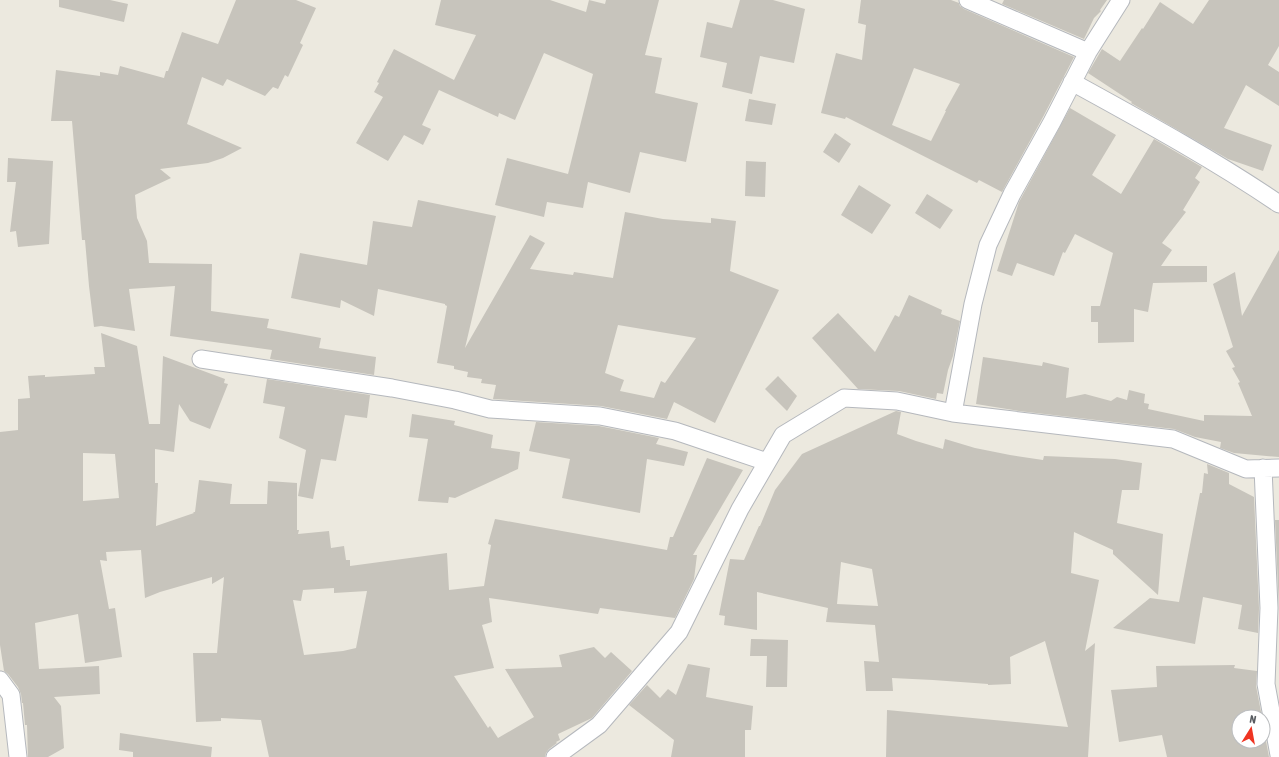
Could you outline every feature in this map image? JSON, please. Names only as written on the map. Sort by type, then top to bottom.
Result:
[{"type":"street","points":[[968,0],[1088,52]]},
{"type":"street","points":[[953,413],[973,304],[988,245],[1012,194],[1052,122],[1088,52],[1121,0]]},
{"type":"street","points":[[1072,82],[1190,147],[1279,204]]},
{"type":"street","points":[[201,359],[392,388],[455,400],[490,409],[600,416],[675,431],[767,462]]},
{"type":"street","points":[[556,757],[599,725],[679,632],[740,509],[783,435],[844,398],[897,401],[953,413],[1173,439],[1246,469],[1271,468],[1269,608],[1266,684],[1279,755]]},
{"type":"street","points":[[0,680],[10,695],[18,757]]},
{"type":"building","points":[[59,0],[110,0],[128,4],[124,22],[59,7]]},
{"type":"building","points":[[236,0],[296,0],[316,8],[300,43],[303,45],[288,77],[285,75],[278,89],[273,87],[265,96],[227,79],[223,86],[202,77],[187,124],[242,148],[223,158],[208,163],[160,169],[171,178],[135,195],[137,218],[147,241],[149,263],[212,264],[211,311],[269,319],[267,328],[321,338],[319,348],[376,357],[374,375],[270,359],[272,350],[170,336],[175,286],[129,289],[135,331],[101,326],[94,327],[85,240],[82,240],[72,121],[51,121],[56,70],[100,76],[100,72],[118,75],[120,66],[164,78],[182,32],[218,44]]},
{"type":"building","points":[[441,0],[550,0],[586,12],[589,0],[605,4],[606,0],[659,0],[645,55],[662,58],[655,93],[698,103],[686,162],[640,152],[630,193],[588,182],[583,208],[547,202],[544,217],[495,205],[507,158],[568,174],[593,74],[544,53],[515,120],[499,113],[498,117],[439,90],[422,125],[431,129],[423,145],[404,135],[388,161],[356,143],[383,97],[374,92],[379,83],[377,82],[394,49],[454,80],[476,35],[435,25]]},
{"type":"building","points":[[740,0],[773,0],[805,9],[794,63],[760,56],[752,94],[722,87],[727,63],[700,57],[707,22],[732,28]]},
{"type":"building","points":[[861,0],[951,0],[959,3],[964,9],[1074,57],[1002,192],[979,180],[977,183],[846,117],[845,119],[821,113],[836,53],[862,60],[866,25],[858,23]],"holes":[[[914,68],[960,84],[931,141],[892,125]]]},
{"type":"building","points":[[1004,0],[1107,0],[1100,10],[1101,11],[1094,18],[1084,39],[1002,4]]},
{"type":"building","points":[[1209,0],[1279,0],[1279,46],[1268,65],[1279,72],[1279,106],[1246,85],[1224,128],[1272,145],[1263,171],[1228,159],[1131,103],[1132,102],[1088,73],[1102,49],[1120,61],[1160,2],[1193,24]]},
{"type":"building","points":[[749,99],[776,104],[772,125],[745,121]]},
{"type":"building","points":[[1070,108],[1116,135],[1092,175],[1121,194],[1154,139],[1202,167],[1195,178],[1200,182],[1183,210],[1186,212],[1162,243],[1172,250],[1161,266],[1207,266],[1207,282],[1153,283],[1148,312],[1134,309],[1134,342],[1098,343],[1098,322],[1091,322],[1091,306],[1100,306],[1113,253],[1075,234],[1065,253],[1063,252],[1054,276],[1017,263],[1012,276],[997,271],[1019,202]]},
{"type":"building","points":[[835,133],[851,144],[839,163],[823,152]]},
{"type":"building","points":[[8,158],[53,161],[49,244],[18,247],[16,231],[10,232],[16,182],[7,182]]},
{"type":"building","points":[[746,161],[766,162],[765,197],[745,196]]},
{"type":"building","points":[[859,185],[891,205],[872,234],[841,215]]},
{"type":"building","points":[[927,194],[953,210],[940,229],[915,213]]},
{"type":"building","points":[[418,200],[496,216],[465,348],[530,235],[545,243],[530,269],[573,275],[574,272],[613,278],[625,212],[663,219],[711,223],[711,218],[736,221],[730,271],[779,290],[715,423],[674,402],[667,419],[601,406],[493,399],[496,385],[481,383],[482,379],[467,377],[468,372],[454,369],[454,366],[437,363],[447,306],[445,304],[378,289],[374,316],[341,300],[340,308],[291,298],[300,253],[367,265],[373,221],[412,227]],"holes":[[[618,325],[696,338],[665,383],[661,381],[654,398],[620,391],[624,380],[605,373]]]},
{"type":"building","points":[[1279,250],[1279,457],[1234,453],[1220,448],[1221,442],[1195,437],[1174,429],[1019,411],[976,404],[983,357],[1042,366],[1043,362],[1069,368],[1066,398],[1085,394],[1111,401],[1117,397],[1127,400],[1129,390],[1145,394],[1144,403],[1149,404],[1148,409],[1204,421],[1204,415],[1252,416],[1238,383],[1240,382],[1232,368],[1235,367],[1226,351],[1233,347],[1213,284],[1235,272],[1242,316]]},
{"type":"building","points":[[909,295],[942,310],[941,314],[960,321],[943,394],[937,393],[936,399],[899,391],[858,389],[812,338],[838,313],[875,352],[895,315],[899,317]]},
{"type":"building","points":[[101,333],[137,346],[149,424],[160,424],[163,356],[225,379],[224,383],[228,384],[210,429],[190,421],[179,404],[174,452],[155,449],[155,483],[158,483],[156,526],[195,512],[199,480],[232,484],[230,504],[267,504],[268,481],[297,483],[298,534],[329,531],[331,548],[344,546],[346,560],[350,560],[350,566],[447,553],[449,590],[484,586],[491,545],[488,544],[495,519],[667,550],[670,537],[673,537],[707,458],[743,470],[693,555],[697,555],[694,579],[675,618],[600,608],[598,614],[489,598],[492,622],[482,625],[494,668],[454,676],[488,728],[490,726],[498,738],[534,717],[505,669],[562,667],[559,655],[594,647],[605,658],[611,652],[632,671],[592,718],[558,734],[560,740],[549,749],[545,757],[269,757],[261,720],[221,718],[221,721],[196,722],[193,653],[217,653],[224,577],[212,584],[212,577],[160,592],[145,598],[141,550],[106,552],[107,561],[100,560],[109,609],[115,608],[122,657],[85,663],[78,614],[35,623],[39,669],[99,666],[100,694],[54,697],[61,706],[64,748],[48,757],[28,757],[27,725],[25,725],[21,694],[18,687],[4,671],[0,645],[0,432],[18,430],[18,399],[30,398],[28,376],[45,375],[45,377],[95,374],[94,367],[105,367]],"holes":[[[83,453],[115,454],[119,498],[83,501]],[[334,588],[334,593],[367,591],[356,648],[343,651],[304,655],[293,600],[301,601],[303,590]]]},
{"type":"building","points":[[778,376],[797,396],[787,411],[765,389]]},
{"type":"building","points":[[267,379],[370,395],[367,418],[345,415],[336,461],[321,459],[313,499],[298,496],[306,450],[279,438],[285,407],[263,403]]},
{"type":"building","points":[[896,411],[901,412],[897,434],[943,449],[945,439],[975,448],[1043,460],[1044,456],[1115,459],[1142,463],[1139,490],[1122,490],[1117,523],[1163,534],[1158,595],[1113,554],[1113,550],[1074,532],[1071,573],[1099,580],[1085,651],[1095,643],[1088,757],[886,757],[887,710],[1068,727],[1045,641],[1010,657],[1011,684],[988,685],[892,678],[893,691],[866,691],[864,661],[879,662],[875,625],[826,622],[828,608],[757,592],[757,630],[724,625],[725,616],[719,615],[730,559],[744,560],[775,490],[802,454]],"holes":[[[841,562],[872,569],[878,606],[837,604]]]},
{"type":"building","points":[[412,414],[455,421],[454,425],[493,435],[491,448],[520,452],[518,469],[455,498],[449,497],[448,503],[418,501],[428,439],[409,437]]},
{"type":"building","points":[[536,422],[599,426],[659,438],[656,444],[688,452],[684,466],[647,459],[640,513],[562,498],[570,459],[529,451]]},
{"type":"building","points":[[1207,464],[1229,473],[1229,484],[1254,497],[1259,608],[1258,633],[1238,629],[1242,605],[1203,597],[1195,644],[1113,628],[1150,598],[1179,602],[1200,493],[1202,493],[1204,473],[1208,474]]},
{"type":"building","points":[[1275,520],[1279,520],[1279,608]]},
{"type":"building","points":[[751,639],[788,640],[787,687],[766,687],[767,656],[750,656]]},
{"type":"building","points":[[688,664],[710,668],[706,697],[753,706],[751,730],[745,730],[745,757],[671,757],[674,740],[629,705],[647,685],[660,698],[668,689],[676,695]]},
{"type":"building","points":[[1235,665],[1234,668],[1257,671],[1256,686],[1260,709],[1231,709],[1231,749],[1267,749],[1269,757],[1167,757],[1162,735],[1119,742],[1111,690],[1157,687],[1156,666]]},
{"type":"building","points":[[120,733],[212,747],[211,757],[133,757],[133,752],[119,750]]}]
